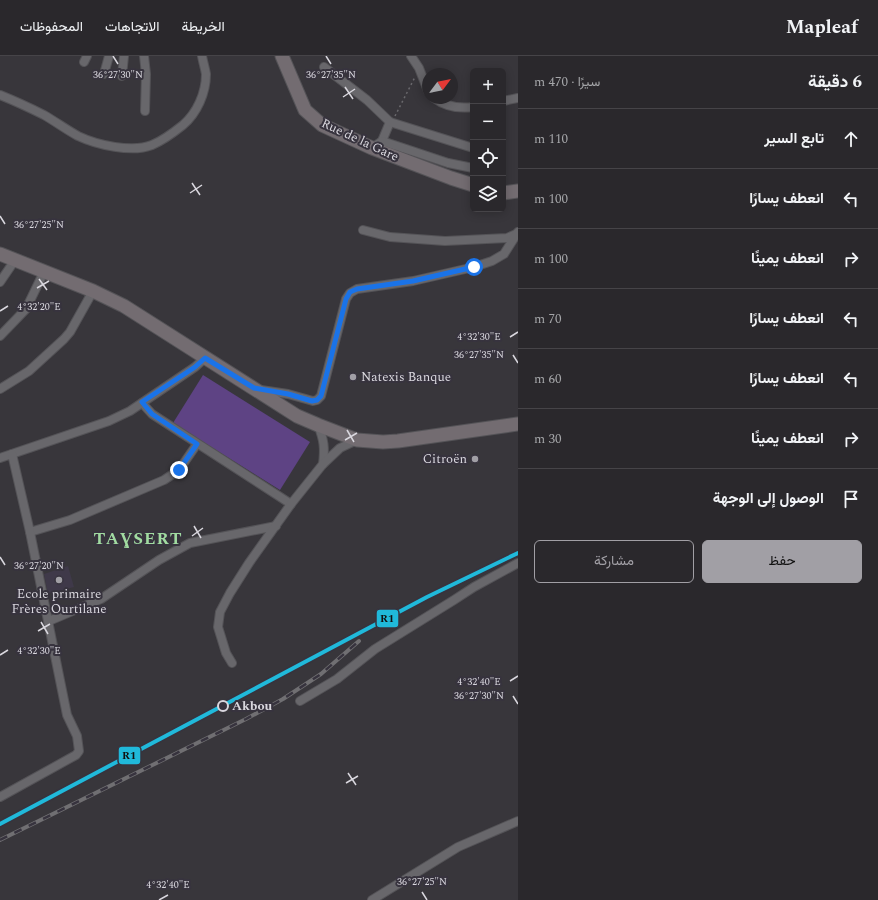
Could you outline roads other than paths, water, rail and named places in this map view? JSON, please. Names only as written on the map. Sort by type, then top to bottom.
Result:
[{"type":"main road","name":"Rue de la Gare","points":[[282,56],[305,110],[322,125],[377,144],[451,178],[470,183]]},
{"type":"main road","points":[[506,193],[518,191]]},
{"type":"main road","points":[[0,254],[93,291],[124,306],[297,416],[357,440],[398,441],[518,424]]},
{"type":"street","points":[[104,74],[109,56]]},
{"type":"street","points":[[122,76],[124,56]]},
{"type":"street","points":[[144,56],[146,74],[145,111]]},
{"type":"street","points":[[0,95],[18,102],[79,136],[99,144],[128,148],[151,145],[172,135],[187,122],[199,104],[204,88],[206,73],[202,56]]},
{"type":"street","points":[[411,56],[422,76]]},
{"type":"street","points":[[324,67],[367,100],[390,122],[470,147]]},
{"type":"street","points":[[506,100],[518,98]]},
{"type":"street","points":[[444,104],[451,107],[470,107]]},
{"type":"street","points":[[390,122],[377,144],[470,167]]},
{"type":"street","points":[[363,230],[390,237],[445,241],[507,238],[517,233]]},
{"type":"street","points":[[254,388],[288,394],[312,401],[317,400],[321,396],[346,299],[350,292],[357,289],[413,281],[474,267],[492,261],[504,254],[517,233]]},
{"type":"street","points":[[0,282],[15,260]]},
{"type":"street","points":[[0,336],[26,309],[43,271]]},
{"type":"street","points":[[0,389],[29,371],[64,339],[70,332],[93,291]]},
{"type":"street","points":[[0,458],[109,421],[130,411],[195,367],[205,358]]},
{"type":"street","points":[[142,402],[152,414],[291,504]]},
{"type":"street","points":[[318,425],[325,450],[323,464]]},
{"type":"street","points":[[232,663],[226,653],[218,627],[220,612],[249,563],[291,504],[323,464],[340,448],[357,440]]},
{"type":"street","points":[[30,532],[70,520],[164,480],[179,470],[197,444]]},
{"type":"street","points":[[0,797],[76,755],[79,751],[78,736],[68,715],[30,532],[12,454]]},
{"type":"street","points":[[48,621],[101,599],[159,560],[190,543],[276,526]]},
{"type":"street","points":[[300,701],[337,679],[374,649],[474,587],[518,563]]},
{"type":"street","points":[[372,900],[458,847],[518,821]]},
{"type":"railway","points":[[0,840],[246,719],[283,699],[321,674],[359,641]]},
{"type":"place","name":"Natexis Banque","points":[[353,377]]},
{"type":"place","name":"Citroën","points":[[475,459]]},
{"type":"place","name":"Ecole primaire Frères Ourtilane","points":[[59,580]]},
{"type":"place","name":"Akbou","points":[[223,706]]},
{"type":"district","name":"TAƔSERT","points":[[138,539]]}]
